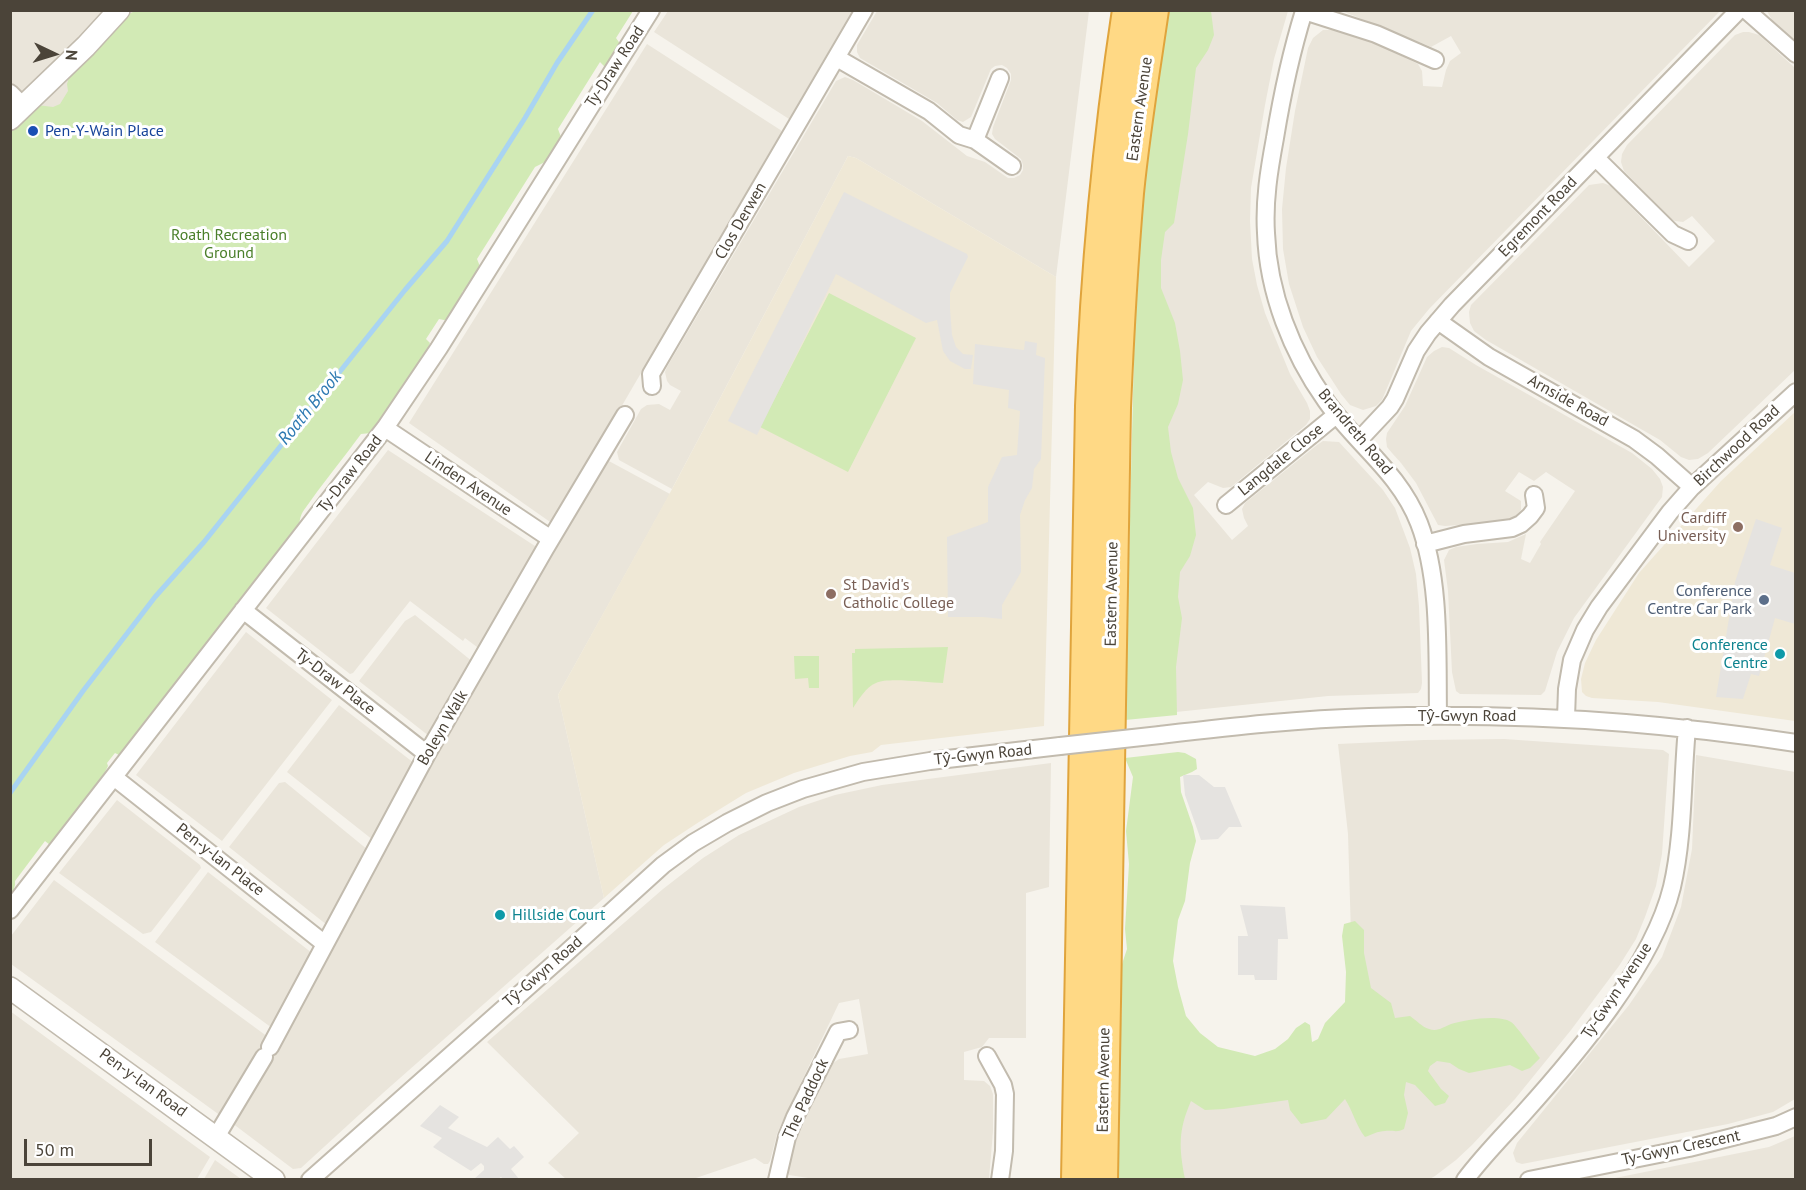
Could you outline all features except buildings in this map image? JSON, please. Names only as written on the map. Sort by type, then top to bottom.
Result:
[{"type":"highway","name":"Eastern Avenue","points":[[1076,1179],[1092,344],[1103,190],[1126,10]]},
{"type":"highway","name":"Eastern Avenue","points":[[1102,1179],[1116,408],[1130,192],[1154,10]]},
{"type":"street","points":[[15,106],[86,46],[119,10]]},
{"type":"street","name":"Ty-Draw Road","points":[[10,910],[115,778],[385,428],[439,348],[651,10]]},
{"type":"street","name":"Clos Derwen","points":[[652,386],[651,374],[864,10]]},
{"type":"street","points":[[1304,10],[1376,34],[1435,60]]},
{"type":"street","name":"Brandreth Road","points":[[1304,10],[1289,63],[1266,198],[1266,234],[1271,274],[1288,332],[1306,371],[1336,415],[1386,468],[1405,496],[1419,523],[1430,560],[1435,595],[1438,716]]},
{"type":"street","name":"Egremont Road","points":[[1360,439],[1390,407],[1416,351],[1438,321],[1739,10]]},
{"type":"street","points":[[1746,10],[1796,54]]},
{"type":"street","points":[[837,58],[929,111],[959,135],[975,140],[1012,166]]},
{"type":"street","points":[[975,140],[1000,78]]},
{"type":"street","points":[[1596,158],[1672,234],[1688,241]]},
{"type":"street","name":"Arnside Road","points":[[1438,321],[1489,357],[1634,439],[1692,487]]},
{"type":"street","name":"Birchwood Road","points":[[1566,718],[1568,674],[1572,660],[1585,630],[1623,573],[1692,487],[1796,392]]},
{"type":"street","name":"Boleyn Walk","points":[[216,1137],[267,1052],[427,754],[625,415]]},
{"type":"street","name":"Langdale Close","points":[[1226,505],[1336,415]]},
{"type":"street","name":"Linden Avenue","points":[[385,428],[551,539]]},
{"type":"street","points":[[1425,544],[1464,534],[1512,528],[1525,520],[1536,508],[1534,495]]},
{"type":"street","name":"Ty-Draw Place","points":[[243,610],[427,754]]},
{"type":"street","name":"Tŷ-Gwyn Road","points":[[309,1179],[663,865],[693,843],[727,823],[767,803],[803,789],[863,772],[930,761],[1319,719],[1438,716],[1566,718],[1687,728],[1796,743]]},
{"type":"street","name":"Ty-Gwyn Avenue","points":[[1466,1179],[1592,1031],[1630,978],[1653,938],[1671,888],[1677,855],[1687,728]]},
{"type":"street","name":"Pen-y-lan Place","points":[[115,778],[325,944]]},
{"type":"street","name":"Pen-y-lan Road","points":[[10,988],[274,1179]]},
{"type":"street","name":"The Paddock","points":[[777,1179],[787,1137],[795,1117],[838,1032],[849,1030]]},
{"type":"street","points":[[987,1056],[1003,1085],[1005,1094],[1004,1151],[1000,1179]]},
{"type":"street","name":"Ty-Gwyn Crescent","points":[[1529,1179],[1689,1148],[1776,1126],[1796,1118]]},
{"type":"shaded area","points":[[11,11],[148,11],[11,157]]},
{"type":"shaded area","points":[[668,11],[852,11],[789,119],[654,32]]},
{"type":"shaded area","points":[[877,11],[1089,11],[1056,277],[856,158],[848,156],[672,489],[619,460],[617,452],[641,409],[647,405],[659,404],[670,410],[681,391],[667,381],[665,372],[667,367],[836,81],[845,77],[853,80],[922,121],[967,156],[985,162],[1008,178],[1020,175],[1023,170],[1021,159],[995,139],[992,134],[1011,80],[1011,74],[1007,68],[1002,65],[991,69],[971,117],[963,122],[957,120],[937,103],[860,58],[857,45]]},
{"type":"shaded area","points":[[1197,11],[1288,11],[1274,59],[1251,188],[1252,259],[1265,313],[1290,374],[1307,403],[1310,419],[1306,425],[1231,487],[1223,488],[1208,482],[1194,495],[1232,540],[1248,526],[1242,509],[1245,503],[1323,441],[1339,442],[1383,490],[1395,508],[1410,548],[1416,574],[1419,606],[1422,683],[1418,693],[1328,696],[1176,712],[1158,250]]},
{"type":"shaded area","points":[[1342,11],[1720,11],[1429,309],[1411,331],[1382,400],[1376,406],[1363,410],[1350,405],[1317,357],[1303,327],[1289,284],[1283,249],[1282,209],[1286,168],[1308,48],[1313,38],[1323,30],[1334,30],[1368,39],[1418,64],[1422,71],[1423,86],[1442,87],[1450,61],[1461,53],[1451,36],[1431,47]]},
{"type":"shaded area","points":[[1767,11],[1795,11],[1795,41],[1773,22]]},
{"type":"shaded area","points":[[1743,32],[1759,35],[1795,68],[1795,370],[1708,453],[1698,459],[1689,460],[1681,457],[1660,440],[1486,340],[1474,331],[1470,323],[1469,312],[1471,305],[1589,185],[1603,183],[1611,186],[1689,267],[1715,241],[1692,216],[1683,222],[1669,218],[1624,171],[1621,162],[1622,154],[1627,145],[1728,42],[1735,35]]},
{"type":"shaded area","points":[[647,44],[782,131],[553,524],[409,423]]},
{"type":"shaded area","name":"St David's Catholic College","points":[[848,156],[856,158],[1056,277],[1044,726],[881,745],[872,752],[850,756],[794,773],[746,793],[664,845],[604,898],[558,695],[671,491]]},
{"type":"shaded area","points":[[844,192],[967,254],[968,257],[950,293],[950,309],[952,335],[956,347],[963,354],[973,355],[971,369],[965,369],[950,361],[943,351],[937,320],[926,323],[836,274],[757,435],[728,421]]},
{"type":"shaded area","points":[[1025,341],[1037,343],[1036,355],[1045,358],[1041,459],[1034,469],[1032,488],[1020,515],[1021,572],[1002,605],[1002,619],[948,617],[947,537],[988,522],[988,487],[1002,457],[1017,455],[1020,411],[1008,408],[1009,390],[973,384],[975,344],[1024,350]]},
{"type":"shaded area","points":[[1442,347],[1449,348],[1632,453],[1652,469],[1663,487],[1662,497],[1574,618],[1557,652],[1545,691],[1541,695],[1460,694],[1456,691],[1452,672],[1444,560],[1449,550],[1456,547],[1508,542],[1526,534],[1521,559],[1530,563],[1540,542],[1575,491],[1546,472],[1534,481],[1519,472],[1505,491],[1521,501],[1521,510],[1517,515],[1501,522],[1438,525],[1416,483],[1387,447],[1386,439],[1387,433],[1405,406],[1427,357]]},
{"type":"shaded area","name":"Cardiff University","points":[[1795,412],[1795,721],[1658,702],[1586,696],[1582,692],[1581,679],[1585,663],[1596,640],[1639,573],[1721,481]]},
{"type":"shaded area","points":[[388,450],[538,548],[481,650],[465,638],[463,641],[410,601],[350,674],[266,608]]},
{"type":"shaded area","points":[[607,460],[670,494],[558,695],[604,898],[301,1168],[293,1169],[232,1123],[272,1057],[429,763]]},
{"type":"shaded area","name":"Conference Centre Car Park","points":[[1756,519],[1782,528],[1770,565],[1795,573],[1795,624],[1775,618],[1759,676],[1751,674],[1743,699],[1716,697],[1735,582]]},
{"type":"shaded area","points":[[415,615],[473,662],[429,736],[359,681],[405,621]]},
{"type":"shaded area","points":[[246,632],[332,700],[222,841],[136,775]]},
{"type":"shaded area","points":[[339,705],[414,763],[373,840],[287,772]]},
{"type":"shaded area","points":[[1504,739],[1663,750],[1669,754],[1662,854],[1656,886],[1645,917],[1636,939],[1619,966],[1571,1030],[1515,1099],[1472,1145],[1428,1180],[1163,1179],[1163,1074],[1351,1074],[1352,968],[1348,834],[1338,744]]},
{"type":"shaded area","points":[[1696,755],[1795,772],[1795,1099],[1773,1112],[1728,1124],[1522,1164],[1516,1162],[1513,1153],[1517,1143],[1629,1005],[1662,957],[1681,907],[1692,849]]},
{"type":"shaded area","points":[[1051,763],[1049,887],[1026,893],[1026,1038],[989,1038],[982,1047],[964,1052],[964,1080],[984,1081],[990,1086],[993,1094],[989,1179],[821,1180],[789,1175],[787,1171],[796,1135],[829,1066],[839,1059],[868,1054],[859,999],[839,1003],[777,1134],[768,1164],[755,1158],[693,1179],[566,1179],[548,1163],[579,1133],[487,1042],[663,889],[703,858],[739,835],[799,807],[835,795],[882,785]]},
{"type":"shaded area","points":[[1183,775],[1199,775],[1214,787],[1225,787],[1242,827],[1229,827],[1218,839],[1201,840],[1185,795]]},
{"type":"shaded area","points":[[285,782],[368,850],[327,925],[229,847],[279,783]]},
{"type":"shaded area","points":[[117,800],[201,868],[151,932],[143,934],[59,873]]},
{"type":"shaded area","points":[[208,872],[312,953],[272,1028],[155,942]]},
{"type":"shaded area","points":[[54,880],[268,1037],[221,1116],[11,964],[11,936]]},
{"type":"shaded area","points":[[1240,905],[1285,907],[1288,939],[1278,939],[1277,980],[1255,980],[1254,975],[1238,975],[1238,936],[1248,936]]},
{"type":"shaded area","points":[[10,1011],[210,1157],[197,1179],[11,1179]]},
{"type":"shaded area","points":[[440,1105],[459,1117],[448,1128],[487,1147],[498,1137],[510,1149],[514,1146],[524,1157],[511,1169],[519,1179],[501,1177],[474,1179],[484,1170],[481,1163],[471,1171],[433,1147],[442,1138],[420,1126]]},
{"type":"shaded area","points":[[1795,1136],[1795,1179],[1610,1179],[1769,1147]]},
{"type":"shaded area","points":[[215,1160],[241,1179],[204,1179]]},
{"type":"green space","name":"Roath Recreation Ground","points":[[135,11],[633,11],[616,38],[621,45],[606,68],[600,62],[558,129],[564,145],[559,155],[535,167],[477,259],[481,269],[470,287],[462,292],[463,302],[449,321],[439,319],[426,339],[430,343],[423,360],[371,433],[361,434],[318,491],[302,514],[297,531],[289,537],[230,622],[217,629],[209,639],[212,645],[138,741],[131,739],[126,746],[130,751],[119,755],[115,753],[107,763],[104,774],[105,783],[58,838],[50,845],[45,841],[15,881],[11,900],[11,129],[37,105],[53,107],[60,104],[68,91],[67,84],[70,74],[129,14]]},
{"type":"green space","points":[[1166,11],[1211,11],[1214,35],[1208,50],[1196,68],[1174,223],[1165,232],[1161,260],[1161,288],[1175,323],[1183,380],[1178,404],[1168,427],[1171,452],[1178,478],[1193,508],[1196,535],[1190,556],[1180,572],[1178,597],[1182,618],[1176,667],[1177,715],[1125,720],[1136,272],[1156,80]]},
{"type":"green space","points":[[829,293],[916,338],[848,472],[760,427]]},
{"type":"green space","points":[[948,647],[943,683],[882,681],[869,687],[853,708],[852,653],[855,653],[855,649]]},
{"type":"green space","points":[[794,656],[819,656],[819,688],[809,688],[808,678],[795,679]]},
{"type":"green space","points":[[1178,752],[1196,759],[1197,769],[1180,777],[1181,792],[1196,841],[1190,863],[1185,901],[1178,920],[1173,961],[1186,1016],[1200,1033],[1218,1047],[1255,1056],[1275,1049],[1305,1022],[1310,1025],[1312,1042],[1318,1039],[1325,1023],[1345,1002],[1346,972],[1342,936],[1344,924],[1355,921],[1364,930],[1364,953],[1371,988],[1391,1003],[1395,1018],[1410,1016],[1424,1027],[1435,1030],[1451,1024],[1498,1018],[1511,1022],[1540,1058],[1530,1068],[1522,1071],[1510,1065],[1469,1073],[1450,1063],[1437,1061],[1430,1066],[1428,1071],[1449,1096],[1445,1103],[1435,1106],[1415,1085],[1406,1082],[1404,1095],[1408,1113],[1404,1129],[1380,1132],[1365,1137],[1345,1099],[1326,1119],[1301,1124],[1290,1110],[1288,1100],[1205,1110],[1191,1101],[1181,1139],[1185,1179],[1119,1180],[1116,1142],[1122,1000],[1120,987],[1122,964],[1127,949],[1125,929],[1129,864],[1126,831],[1133,777],[1125,758]]},
{"type":"waterway","name":"Roath Brook","points":[[10,793],[83,691],[155,597],[204,542],[405,290],[447,241],[557,63],[593,10]]},
{"type":"place","name":"Pen-Y-Wain Place","points":[[33,131]]},
{"type":"place","name":"Cardiff University","points":[[1738,527]]},
{"type":"place","name":"St David's Catholic College","points":[[831,594]]},
{"type":"place","name":"Conference Centre Car Park","points":[[1764,600]]},
{"type":"place","name":"Conference Centre","points":[[1780,654]]},
{"type":"place","name":"Hillside Court","points":[[500,915]]}]
